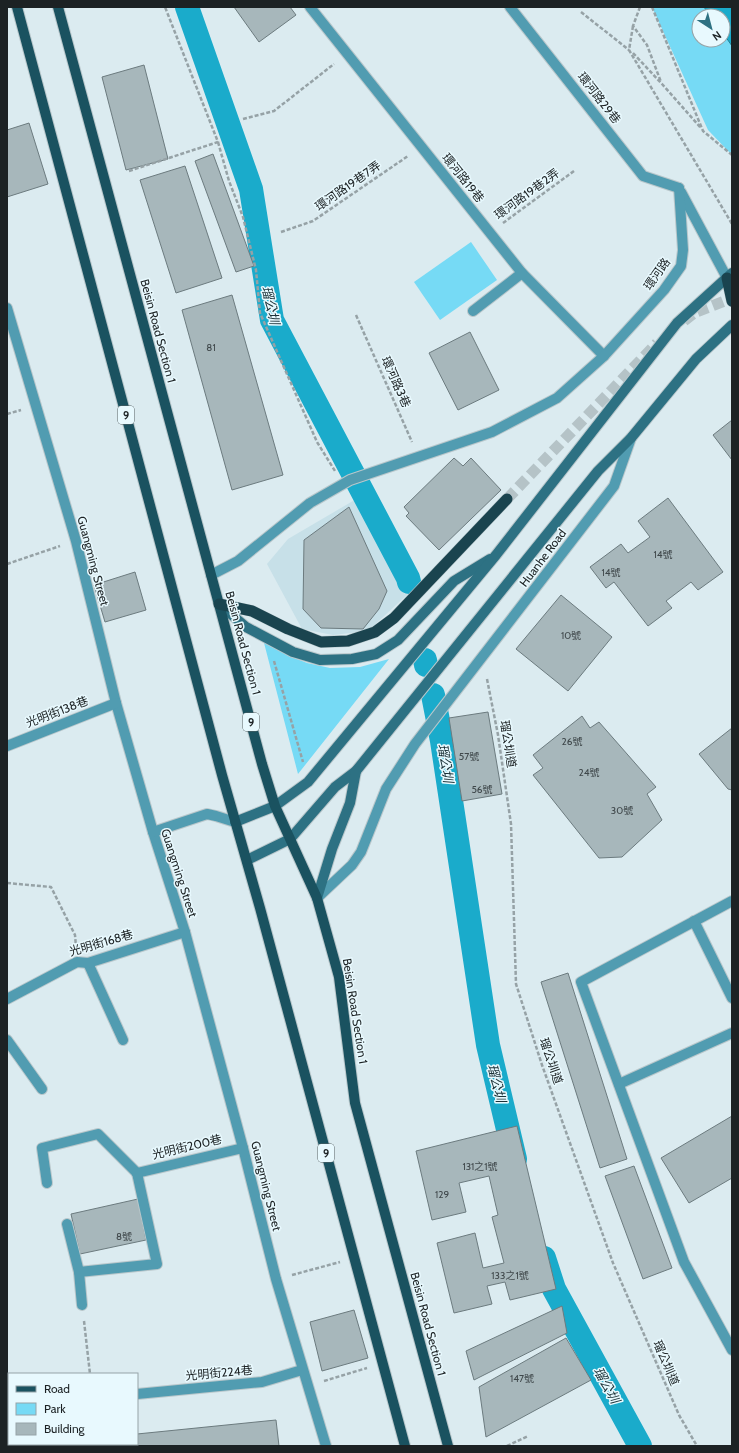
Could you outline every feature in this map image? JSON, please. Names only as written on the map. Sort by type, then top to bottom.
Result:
[{"type":"highway","points":[[731,278],[732,301]]},
{"type":"highway","points":[[219,604],[252,611],[288,629],[321,642],[348,641],[375,632],[394,618],[507,499]]},
{"type":"main road","name":"9","points":[[16,7],[222,775],[355,1258],[405,1446]]},
{"type":"main road","name":"Beisin Road Section 1","points":[[58,7],[262,764],[275,806],[317,898],[339,977],[355,1103],[448,1446]]},
{"type":"main road","points":[[235,822],[275,806],[308,782],[496,555],[678,323],[731,278]]},
{"type":"main road","points":[[246,860],[290,839],[335,787],[356,771],[598,471],[631,438],[696,360],[732,325]]},
{"type":"main road","points":[[219,604],[246,627],[294,652],[320,660],[352,659],[376,654],[398,640],[454,581],[496,555]]},
{"type":"main road","points":[[317,898],[332,849],[350,803],[356,771]]},
{"type":"street","name":"環河路19巷","points":[[310,7],[522,273],[604,356]]},
{"type":"street","name":"環河路29巷","points":[[510,7],[644,176],[679,188]]},
{"type":"street","points":[[679,188],[731,278]]},
{"type":"street","name":"環河路","points":[[604,356],[664,290],[681,266],[683,250],[679,188]]},
{"type":"street","points":[[473,311],[522,273]]},
{"type":"street","name":"Guangming Street","points":[[7,308],[11,336],[76,541],[116,704],[153,832],[185,932],[243,1148],[276,1279],[326,1446]]},
{"type":"street","points":[[211,575],[238,561],[310,503],[346,482],[492,432],[558,398],[604,356]]},
{"type":"street","name":"Huanhe Road","points":[[317,898],[352,866],[361,852],[386,789],[416,744],[614,486],[631,438]]},
{"type":"street","name":"光明街138巷","points":[[7,746],[116,704]]},
{"type":"street","points":[[153,832],[207,814],[235,822]]},
{"type":"street","points":[[732,901],[581,982],[684,1262],[732,1350]]},
{"type":"street","points":[[694,921],[732,998]]},
{"type":"street","name":"光明街168巷","points":[[7,999],[77,962],[88,963],[185,932]]},
{"type":"street","points":[[88,963],[123,1040]]},
{"type":"street","points":[[619,1084],[732,1033]]},
{"type":"street","points":[[7,1040],[42,1089]]},
{"type":"street","points":[[47,1182],[42,1148],[98,1134],[137,1173],[157,1264],[79,1272]]},
{"type":"street","name":"光明街200巷","points":[[137,1173],[243,1148]]},
{"type":"street","points":[[66,1224],[79,1272],[82,1305]]},
{"type":"street","name":"光明街224巷","points":[[138,1394],[262,1382],[302,1370]]},
{"type":"path","points":[[165,7],[218,142],[229,181],[243,217],[256,270],[260,313],[317,442],[346,482]]},
{"type":"path","points":[[640,7],[633,26],[630,50],[732,224]]},
{"type":"path","points":[[652,7],[703,131]]},
{"type":"path","points":[[581,12],[630,50],[703,131],[732,155]]},
{"type":"path","points":[[633,26],[647,46],[662,84]]},
{"type":"path","points":[[243,119],[274,111],[347,54]]},
{"type":"path","points":[[129,170],[218,142]]},
{"type":"path","name":"環河路19巷7弄","points":[[281,232],[313,221],[421,146]]},
{"type":"path","name":"環河路19巷2弄","points":[[490,232],[574,171]]},
{"type":"path","name":"環河路3巷","points":[[356,315],[419,457]]},
{"type":"path","points":[[7,564],[76,541]]},
{"type":"path","points":[[273,658],[305,768]]},
{"type":"path","name":"瑠公圳道","points":[[482,658],[498,736],[511,824],[516,984],[542,1065],[613,1263],[679,1415],[697,1446]]},
{"type":"path","points":[[7,883],[51,887],[75,936],[77,962]]},
{"type":"path","points":[[276,1279],[355,1258]]},
{"type":"path","points":[[82,1305],[90,1373]]},
{"type":"path","points":[[308,1385],[383,1364]]},
{"type":"path","points":[[507,1446],[528,1436]]},
{"type":"shaded area","points":[[704,7],[732,7],[732,46],[731,8]]},
{"type":"shaded area","points":[[358,498],[410,592],[368,631],[333,635],[302,629],[267,564],[288,539]]},
{"type":"green space","points":[[652,7],[704,7],[705,8],[691,8],[691,48],[731,48],[731,45],[732,46],[732,155],[708,130]]},
{"type":"green space","points":[[471,242],[497,280],[440,320],[414,282]]},
{"type":"green space","points":[[263,639],[287,655],[307,663],[330,668],[360,667],[389,659],[298,774]]},
{"type":"building","points":[[234,7],[290,7],[296,15],[259,42]]},
{"type":"building","points":[[144,65],[168,159],[126,170],[102,77]]},
{"type":"building","points":[[29,123],[48,184],[7,197],[7,130]]},
{"type":"building","points":[[213,154],[254,266],[236,272],[195,161]]},
{"type":"building","points":[[185,166],[222,278],[176,293],[140,180]]},
{"type":"building","points":[[232,295],[283,475],[232,490],[182,310]]},
{"type":"building","points":[[470,332],[499,390],[458,410],[429,353]]},
{"type":"building","points":[[732,420],[732,460],[713,435]]},
{"type":"building","points":[[454,458],[463,466],[471,458],[501,490],[439,550],[406,516],[409,513],[404,507]]},
{"type":"building","points":[[668,498],[723,572],[698,590],[691,582],[666,601],[672,608],[648,626],[614,582],[606,588],[590,567],[621,544],[628,553],[650,537],[638,521]]},
{"type":"building","points":[[349,507],[387,591],[379,609],[363,629],[321,628],[303,609],[304,540]]},
{"type":"building","points":[[135,572],[146,610],[105,622],[94,585]]},
{"type":"building","points":[[561,595],[612,637],[568,691],[516,649]]},
{"type":"building","points":[[488,712],[502,794],[462,801],[449,718]]},
{"type":"building","points":[[582,716],[590,728],[599,722],[656,787],[647,794],[662,820],[622,857],[599,858],[533,775],[543,768],[533,755]]},
{"type":"building","points":[[732,728],[732,790],[728,789],[699,754]]},
{"type":"building","points":[[568,973],[627,1159],[600,1168],[541,982]]},
{"type":"building","points":[[732,1116],[732,1178],[689,1203],[661,1158]]},
{"type":"building","points":[[517,1126],[556,1289],[510,1300],[505,1282],[487,1286],[492,1304],[454,1313],[437,1243],[475,1233],[483,1268],[504,1263],[492,1217],[498,1215],[489,1176],[459,1183],[466,1212],[432,1220],[416,1151]]},
{"type":"building","points":[[634,1166],[672,1268],[643,1279],[605,1176]]},
{"type":"building","points":[[138,1199],[146,1240],[80,1254],[71,1214]]},
{"type":"building","points":[[562,1306],[567,1333],[474,1380],[466,1351]]},
{"type":"building","points":[[354,1310],[368,1358],[322,1371],[310,1322]]},
{"type":"building","points":[[566,1338],[591,1380],[486,1437],[479,1387]]},
{"type":"building","points":[[276,1420],[279,1446],[40,1446],[138,1445],[138,1434]]},
{"type":"waterway","name":"瑠公圳","points":[[187,7],[251,189],[272,320],[409,582]]},
{"type":"waterway","name":"瑠公圳","points":[[425,660],[426,665]]},
{"type":"waterway","name":"瑠公圳","points":[[433,695],[442,741],[488,1045],[515,1159]]},
{"type":"waterway","name":"瑠公圳","points":[[544,1258],[554,1289],[640,1446]]},
{"type":"tunnel","points":[[684,321],[694,313],[732,298]]},
{"type":"tunnel","points":[[507,499],[657,343]]}]
